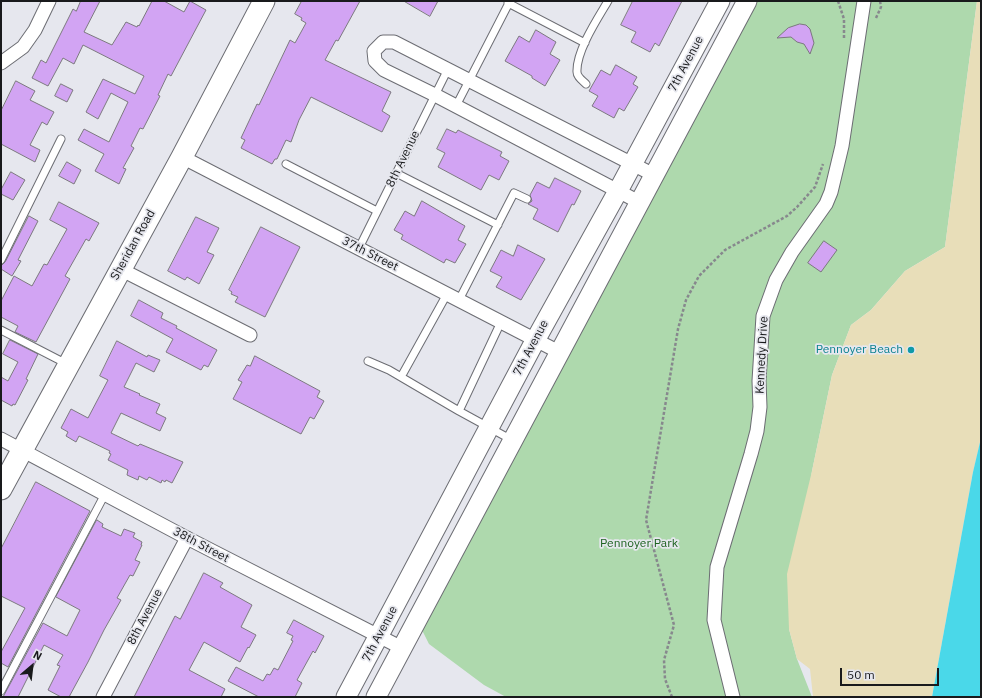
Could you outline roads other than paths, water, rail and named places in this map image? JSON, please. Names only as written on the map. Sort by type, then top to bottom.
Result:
[{"type":"main road","name":"Sheridan Road","points":[[1,489],[182,157],[264,1]]},
{"type":"street","points":[[1,63],[23,47],[35,30],[49,1]]},
{"type":"street","name":"7th Avenue","points":[[346,697],[489,427],[720,1]]},
{"type":"street","name":"7th Avenue","points":[[376,697],[747,1]]},
{"type":"street","name":"Kennedy Drive","points":[[733,697],[714,620],[716,567],[757,431],[760,407],[759,381],[763,316],[776,280],[792,252],[826,204],[831,192],[842,146],[864,1]]},
{"type":"street","points":[[639,202],[435,95],[384,70],[374,61],[374,51],[383,42],[394,42],[654,175]]},
{"type":"street","name":"37th Street","points":[[182,157],[559,352]]},
{"type":"street","points":[[120,269],[250,335]]},
{"type":"street","name":"38th Street","points":[[1,439],[187,538],[402,648]]},
{"type":"street","name":"8th Avenue","points":[[103,697],[187,538]]},
{"type":"lane","points":[[586,84],[579,78],[577,72],[579,60],[585,43],[608,1]]},
{"type":"lane","points":[[456,106],[509,2],[585,43]]},
{"type":"lane","name":"8th Avenue","points":[[359,248],[448,69]]},
{"type":"lane","points":[[1,260],[61,139]]},
{"type":"lane","points":[[286,164],[378,211]]},
{"type":"lane","points":[[396,173],[498,225]]},
{"type":"lane","points":[[459,300],[514,193],[527,199]]},
{"type":"lane","points":[[401,377],[447,294]]},
{"type":"lane","points":[[459,410],[501,322]]},
{"type":"lane","points":[[1,330],[68,365]]},
{"type":"lane","points":[[368,361],[401,377],[512,440]]},
{"type":"lane","points":[[1,691],[105,494]]},
{"type":"water","points":[[981,438],[981,697],[932,697],[973,472]]},
{"type":"place","name":"Pennoyer Beach","points":[[911,350]]},
{"type":"park label","name":"Pennoyer Park","points":[[639,544]]}]
